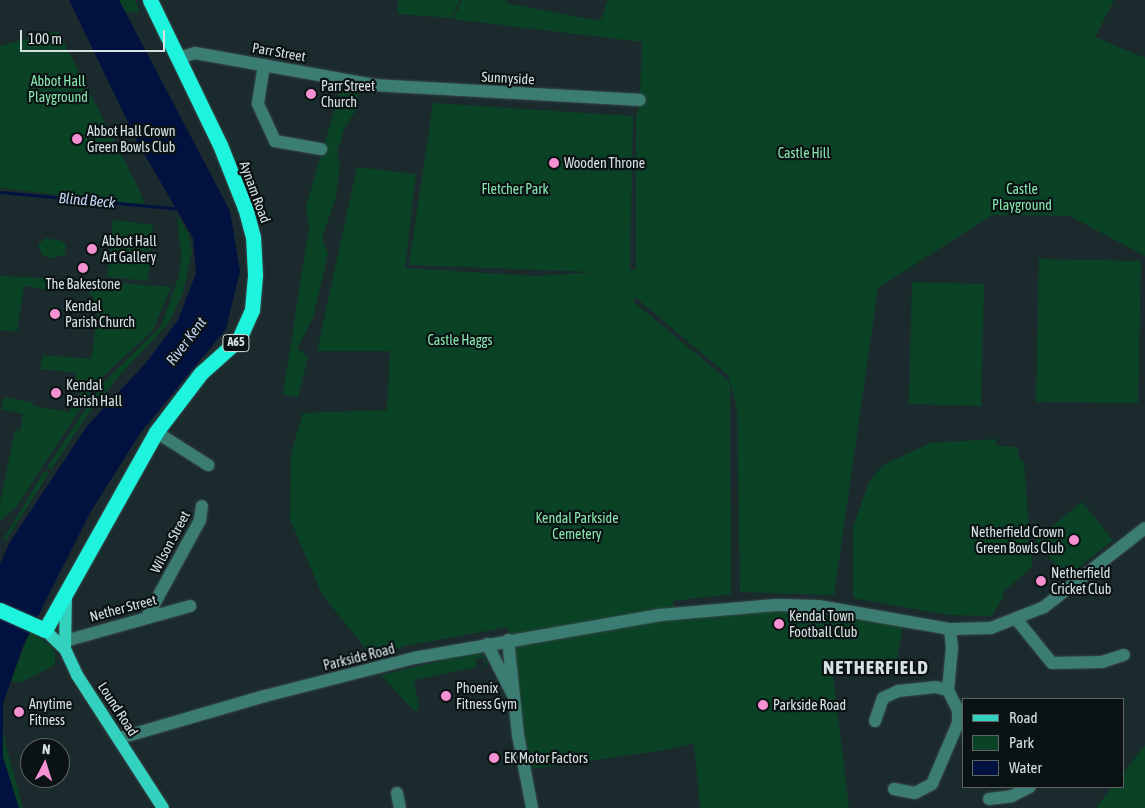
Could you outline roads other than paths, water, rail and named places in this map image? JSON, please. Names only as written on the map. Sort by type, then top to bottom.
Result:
[{"type":"highway","name":"Aynam Road","points":[[39,628],[66,593],[156,432],[202,373],[239,339],[252,310],[255,274],[253,237],[245,208],[220,145],[150,0]]},
{"type":"highway","name":"A65","points":[[0,610],[39,628]]},
{"type":"main road","name":"Aynam Road","points":[[65,645],[66,593]]},
{"type":"main road","name":"Lound Road","points":[[39,628],[65,645],[77,675],[120,738],[163,808]]},
{"type":"street","name":"Parr Street","points":[[178,58],[195,53],[374,85]]},
{"type":"street","points":[[264,65],[258,104],[275,141],[321,149]]},
{"type":"street","name":"Sunnyside","points":[[374,85],[640,100]]},
{"type":"street","points":[[156,432],[208,465]]},
{"type":"street","name":"Wilson Street","points":[[146,617],[200,520],[202,506]]},
{"type":"street","name":"Parkside Road","points":[[120,738],[372,668],[508,640],[643,617],[776,605],[818,606],[950,629],[991,628],[1017,620],[1044,607],[1143,531]]},
{"type":"street","name":"Nether Street","points":[[65,645],[146,617],[190,606]]},
{"type":"street","points":[[1017,620],[1052,663],[1102,662],[1124,655]]},
{"type":"street","points":[[894,789],[915,793],[932,784],[958,722],[961,709],[948,690],[952,648],[950,629]]},
{"type":"street","points":[[508,640],[513,696],[532,808]]},
{"type":"street","points":[[487,644],[513,696]]},
{"type":"street","points":[[876,722],[878,705],[883,698],[898,692],[935,687],[948,690]]},
{"type":"street","points":[[989,799],[1012,796],[1028,788]]},
{"type":"street","points":[[397,793],[400,808]]},
{"type":"water","name":"River Kent","points":[[69,0],[119,0],[230,211],[240,271],[226,329],[141,432],[90,513],[23,646],[3,704],[3,757],[19,808],[0,808],[0,564],[10,542],[87,426],[145,364],[178,320],[196,273],[193,238],[139,145]]},
{"type":"waterway","name":"Blind Beck","points":[[0,192],[174,208]]},
{"type":"place","name":"Parr Street Church","points":[[311,94]]},
{"type":"place","name":"Abbot Hall Crown Green Bowls Club","points":[[77,139]]},
{"type":"place","name":"Wooden Throne","points":[[554,163]]},
{"type":"place","name":"Abbot Hall Art Gallery","points":[[92,249]]},
{"type":"place","name":"The Bakestone","points":[[83,268]]},
{"type":"place","name":"Kendal Parish Church","points":[[55,314]]},
{"type":"place","name":"Kendal Parish Hall","points":[[56,393]]},
{"type":"place","name":"Netherfield Crown Green Bowls Club","points":[[1074,540]]},
{"type":"place","name":"Netherfield Cricket Club","points":[[1041,581]]},
{"type":"place","name":"Kendal Town Football Club","points":[[779,624]]},
{"type":"place","name":"Phoenix Fitness Gym","points":[[446,696]]},
{"type":"place","name":"Parkside Road","points":[[763,705]]},
{"type":"place","name":"Anytime Fitness","points":[[19,712]]},
{"type":"place","name":"EK Motor Factors","points":[[494,758]]},
{"type":"district","name":"NETHERFIELD","points":[[876,668]]},
{"type":"park label","name":"Abbot Hall Playground","points":[[58,89]]},
{"type":"park label","name":"Castle Hill","points":[[804,153]]},
{"type":"park label","name":"Fletcher Park","points":[[515,189]]},
{"type":"park label","name":"Castle Playground","points":[[1022,197]]},
{"type":"park label","name":"Castle Haggs","points":[[460,340]]},
{"type":"park label","name":"Kendal Parkside Cemetery","points":[[577,526]]}]
